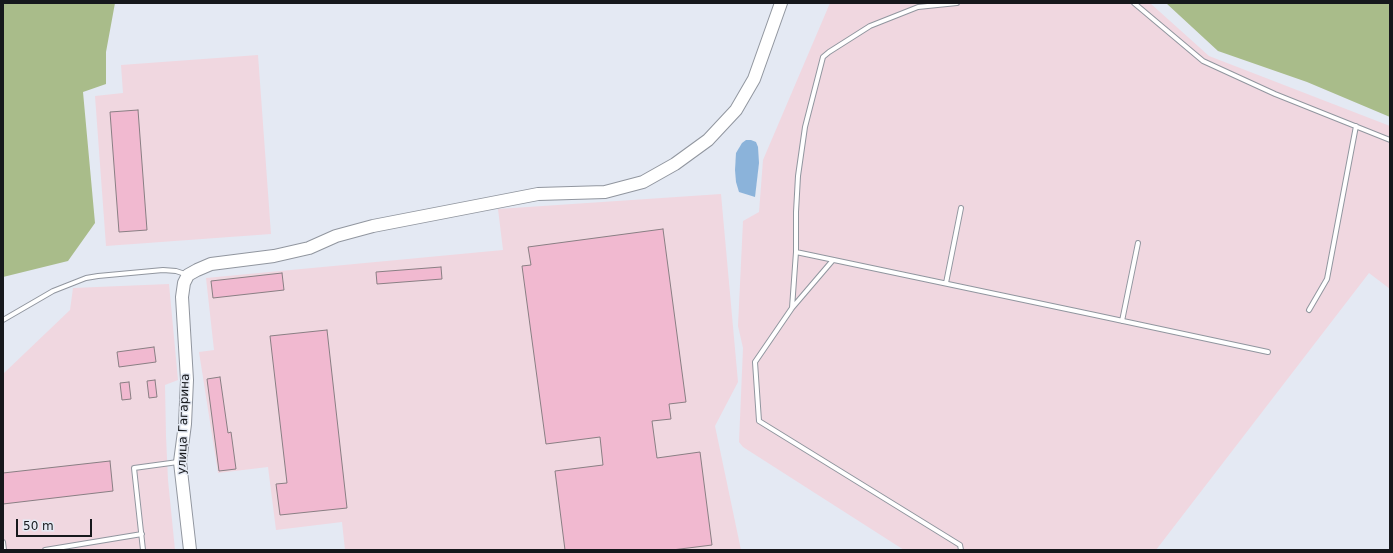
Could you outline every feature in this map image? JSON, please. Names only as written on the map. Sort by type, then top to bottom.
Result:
[{"type":"street","points":[[188,275],[211,264],[274,256],[309,248],[336,236],[373,226],[538,194],[605,192],[643,182],[675,164],[708,140],[736,110],[754,79],[781,3]]},
{"type":"street","name":"улица Гагарина","points":[[188,275],[184,283],[182,297],[187,380],[185,424],[180,462],[190,550]]},
{"type":"lane","points":[[792,308],[796,252],[796,212],[804,132],[823,58],[829,52],[870,26],[918,8],[957,3]]},
{"type":"lane","points":[[1134,3],[1203,61],[1275,94],[1390,140]]},
{"type":"lane","points":[[1309,310],[1327,279],[1356,126]]},
{"type":"lane","points":[[946,283],[961,208]]},
{"type":"lane","points":[[1122,321],[1138,243]]},
{"type":"lane","points":[[796,252],[1268,352]]},
{"type":"lane","points":[[833,260],[792,308],[755,362],[759,421],[960,545],[961,550]]},
{"type":"lane","points":[[3,320],[53,291],[86,278],[163,270],[176,271],[188,275]]},
{"type":"lane","points":[[144,550],[134,468],[180,462]]},
{"type":"lane","points":[[45,550],[142,534]]},
{"type":"lane","points":[[3,542],[4,550]]},
{"type":"shaded area","points":[[830,3],[1150,3],[1209,56],[1390,126],[1390,289],[1369,273],[1156,550],[904,550],[743,447],[739,442],[743,348],[738,326],[743,221],[759,212],[763,160]]},
{"type":"shaded area","points":[[258,55],[271,234],[106,246],[95,96],[123,93],[121,65]]},
{"type":"shaded area","points":[[721,194],[738,382],[715,426],[741,550],[345,550],[342,522],[276,530],[268,467],[218,473],[199,352],[214,350],[206,278],[503,250],[498,209]]},
{"type":"shaded area","points":[[169,284],[178,380],[165,385],[168,480],[175,550],[3,550],[3,374],[70,310],[73,288]]},
{"type":"green space","points":[[3,3],[115,3],[106,52],[106,84],[83,92],[95,223],[68,261],[3,277]]},
{"type":"green space","points":[[1166,3],[1390,3],[1390,117],[1307,82],[1218,51]]},
{"type":"water","points":[[746,140],[756,142],[758,147],[759,163],[755,197],[739,192],[736,182],[736,153],[742,143]]},
{"type":"building","points":[[138,110],[147,230],[119,232],[110,112]]},
{"type":"building","points":[[663,229],[686,402],[669,404],[671,419],[652,421],[657,458],[700,452],[712,545],[672,550],[565,550],[555,471],[603,465],[600,437],[546,444],[522,266],[531,265],[528,247]]},
{"type":"building","points":[[441,267],[442,279],[377,284],[376,272]]},
{"type":"building","points":[[282,273],[284,290],[213,298],[211,281]]},
{"type":"building","points":[[327,330],[347,508],[280,515],[276,484],[287,483],[270,336]]},
{"type":"building","points":[[154,347],[156,362],[119,367],[117,352]]},
{"type":"building","points":[[220,377],[228,433],[231,432],[236,469],[219,471],[207,379]]},
{"type":"building","points":[[155,380],[157,397],[149,398],[147,381]]},
{"type":"building","points":[[129,382],[131,399],[122,400],[120,383]]},
{"type":"building","points":[[110,461],[113,491],[3,504],[3,473]]}]
